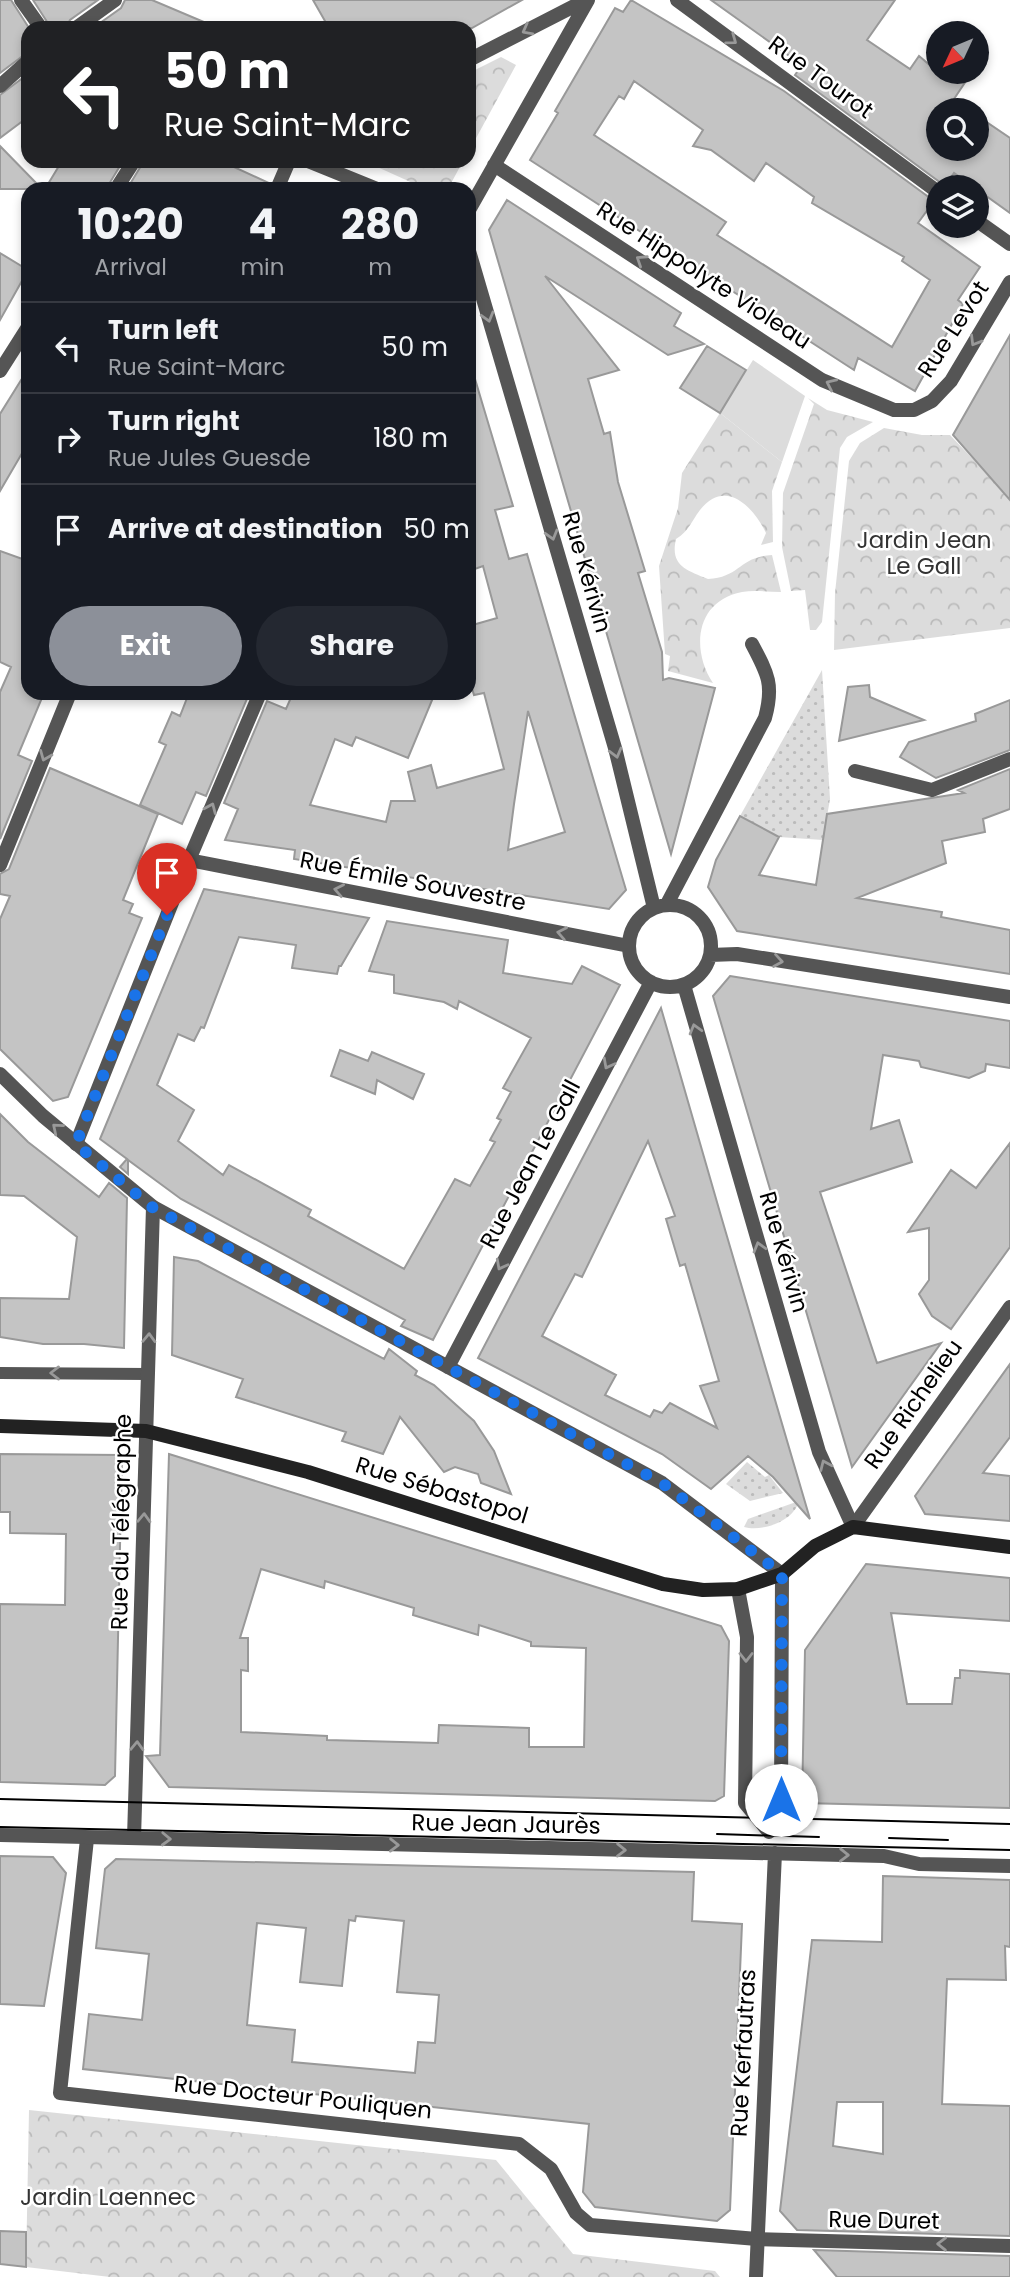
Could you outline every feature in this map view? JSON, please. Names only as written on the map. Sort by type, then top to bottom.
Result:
[{"type":"main road","name":"Rue Sébastopol","points":[[0,1426],[146,1431],[308,1472],[663,1584],[703,1590],[738,1589],[782,1574],[815,1546],[853,1527]]},
{"type":"main road","points":[[853,1527],[1010,1547]]},
{"type":"street","points":[[21,0],[36,21]]},
{"type":"street","points":[[86,21],[115,0]]},
{"type":"street","points":[[476,56],[587,0]]},
{"type":"street","points":[[476,197],[587,0]]},
{"type":"street","name":"Rue Tourot","points":[[677,0],[926,183]]},
{"type":"street","points":[[0,86],[21,67]]},
{"type":"street","name":"Rue Hippolyte Violeau","points":[[494,165],[822,380],[894,410]]},
{"type":"street","points":[[325,168],[360,182]]},
{"type":"street","points":[[989,229],[1010,244]]},
{"type":"street","name":"Rue Kérivin","points":[[476,275],[661,906]]},
{"type":"street","name":"Rue Levot","points":[[894,410],[914,410],[932,401],[951,382],[1010,282]]},
{"type":"street","points":[[0,371],[21,338]]},
{"type":"street","points":[[661,906],[680,905],[701,918],[712,941],[706,967],[696,978],[684,985],[667,987],[652,982],[636,967],[629,946],[635,923],[661,906],[765,718],[772,693],[767,671],[752,644]]},
{"type":"street","points":[[0,865],[68,700]]},
{"type":"street","points":[[76,1144],[189,860],[257,700]]},
{"type":"street","points":[[855,771],[932,790],[1010,759]]},
{"type":"street","name":"Rue Émile Souvestre","points":[[189,860],[629,946]]},
{"type":"street","points":[[710,955],[737,954],[1010,997]]},
{"type":"street","name":"Rue Jean Le Gall","points":[[448,1367],[652,982]]},
{"type":"street","name":"Rue Kérivin","points":[[684,985],[819,1452],[853,1527]]},
{"type":"street","points":[[0,1074],[76,1144],[152,1207],[662,1483],[782,1574],[781,1806],[769,1832],[745,1802],[747,1637],[738,1589]]},
{"type":"street","name":"Rue du Télégraphe","points":[[134,1838],[152,1207]]},
{"type":"street","name":"Rue Richelieu","points":[[853,1527],[1010,1307]]},
{"type":"street","name":"Rue Kerfautras","points":[[756,2277],[775,1853],[769,1832]]},
{"type":"street","name":"Rue Jean Jaurès","points":[[0,1835],[884,1856],[919,1864],[1010,1866]]},
{"type":"street","name":"Rue Docteur Pouliquen","points":[[87,1839],[60,2093],[519,2144],[551,2169],[576,2213],[590,2225],[757,2239]]},
{"type":"street","name":"Rue Duret","points":[[757,2239],[1010,2246]]},
{"type":"lane","points":[[0,1373],[148,1374]]},
{"type":"green space","points":[[501,57],[516,65],[476,138],[476,70]]},
{"type":"green space","points":[[380,168],[459,168],[452,182],[410,182]]},
{"type":"green space","points":[[753,360],[805,396],[782,462],[720,413]]},
{"type":"green space","points":[[808,398],[827,410],[873,422],[847,437],[840,448],[822,622],[816,630],[810,630],[805,590],[791,591],[782,547],[783,493],[814,404]]},
{"type":"green space","points":[[720,413],[782,462],[772,491],[773,542],[761,545],[766,533],[747,506],[729,496],[720,496],[710,500],[676,539],[677,561],[686,569],[708,579],[727,575],[752,559],[772,555],[781,592],[742,592],[726,597],[706,616],[700,642],[706,670],[713,683],[668,671],[670,656],[665,654],[659,566],[678,508],[682,473]]},
{"type":"green space","name":"Jardin Jean Le Gall","points":[[884,428],[922,435],[950,435],[1010,498],[1010,628],[834,650],[835,593],[849,461],[860,443]]},
{"type":"green space","points":[[822,670],[830,799],[823,840],[779,837],[740,816]]},
{"type":"green space","points":[[747,1462],[765,1477],[769,1475],[783,1493],[750,1501],[726,1484]]},
{"type":"green space","points":[[799,1501],[791,1514],[777,1523],[760,1528],[744,1527],[748,1519]]},
{"type":"green space","name":"Jardin Laennec","points":[[29,2110],[496,2160],[573,2254],[715,2271],[720,2277],[110,2277],[26,2267]]},
{"type":"building","points":[[0,0],[11,0],[24,21],[21,21],[21,57],[0,73]]},
{"type":"building","points":[[33,0],[98,0],[70,21],[46,21]]},
{"type":"building","points":[[125,0],[152,0],[202,21],[103,21],[121,8]]},
{"type":"building","points":[[313,0],[522,0],[476,26],[476,21],[325,21]]},
{"type":"building","points":[[631,0],[784,91],[926,195],[926,212],[918,223],[926,229],[926,238],[939,238],[980,267],[958,300],[963,304],[915,391],[858,358],[854,370],[530,160],[615,8],[623,12]],"holes":[[[634,81],[703,130],[693,146],[711,150],[754,181],[766,163],[814,197],[812,203],[904,257],[902,261],[930,280],[892,347],[717,235],[726,222],[594,135],[619,96],[624,99]]]},
{"type":"building","points":[[711,0],[895,0],[867,40],[910,69],[919,56],[926,62],[926,84],[964,84],[955,98],[926,98],[926,161],[989,161],[989,124],[1010,138],[1010,213],[989,198],[989,175],[930,175],[795,75],[802,65]]},
{"type":"building","points":[[21,79],[21,122],[0,138],[0,95]]},
{"type":"building","points":[[0,146],[35,182],[21,182],[21,189],[0,189]]},
{"type":"building","points":[[58,168],[119,168],[110,182],[49,182]]},
{"type":"building","points":[[140,168],[236,168],[267,182],[131,182]]},
{"type":"building","points":[[507,200],[681,313],[674,326],[704,344],[668,355],[545,276],[619,370],[588,379],[604,434],[610,432],[618,482],[645,571],[638,573],[662,652],[663,680],[669,678],[715,688],[671,854],[489,230]]},
{"type":"building","points":[[0,253],[21,266],[21,282],[0,320]]},
{"type":"building","points":[[1010,335],[1010,500],[953,435]]},
{"type":"building","points":[[707,346],[746,370],[720,413],[680,388]]},
{"type":"building","points":[[21,380],[21,455],[0,491],[0,414]]},
{"type":"building","points":[[476,382],[513,506],[495,510],[509,559],[527,554],[626,890],[609,909],[294,859],[295,850],[225,840],[238,809],[224,803],[267,701],[286,709],[290,700],[432,700],[408,758],[356,737],[352,746],[335,739],[310,805],[386,822],[391,801],[415,801],[408,772],[431,765],[437,788],[504,769],[484,693],[476,695],[476,624],[497,618],[483,566],[476,568]],"holes":[[[528,711],[565,832],[508,850],[514,804]]]},
{"type":"building","points":[[0,551],[21,558],[21,700],[41,700],[18,755],[32,761],[0,839],[0,692],[11,667],[0,662]]},
{"type":"building","points":[[869,685],[870,697],[924,720],[839,741],[848,687]]},
{"type":"building","points":[[186,700],[246,700],[206,796],[196,792],[182,824],[140,805],[166,745],[159,742],[172,712],[180,716]]},
{"type":"building","points":[[1010,700],[1010,750],[936,778],[900,757],[909,742],[976,721],[975,714]]},
{"type":"building","points":[[50,768],[158,814],[123,900],[133,904],[129,913],[142,918],[68,1097],[53,1101],[0,1049],[0,919],[10,896],[0,894],[0,874],[9,869]]},
{"type":"building","points":[[1010,769],[1010,809],[983,819],[985,832],[942,841],[946,863],[857,898],[942,912],[941,917],[1010,930],[1010,974],[737,931],[708,887],[716,860],[740,816],[779,837],[759,875],[816,885],[827,814],[964,793],[958,790]]},
{"type":"building","points":[[204,889],[369,918],[339,966],[337,974],[292,968],[296,945],[239,937],[204,1028],[201,1027],[194,1041],[178,1034],[157,1085],[194,1110],[178,1141],[223,1175],[229,1165],[311,1210],[308,1216],[404,1269],[455,1179],[470,1186],[495,1142],[490,1140],[501,1120],[497,1118],[511,1092],[503,1088],[531,1038],[459,1001],[457,1009],[444,1002],[394,993],[394,975],[369,971],[387,921],[508,940],[503,973],[572,984],[582,966],[620,985],[433,1340],[401,1326],[405,1320],[181,1199],[128,1160],[128,1174],[120,1167],[127,1159],[100,1139]]},
{"type":"building","points":[[730,976],[1010,1021],[1010,1068],[986,1064],[985,1071],[969,1078],[921,1067],[919,1061],[883,1055],[871,1129],[899,1120],[912,1162],[820,1192],[877,1363],[941,1343],[852,1467],[713,996]]},
{"type":"building","points":[[661,1008],[810,1519],[773,1477],[748,1456],[711,1489],[662,1454],[478,1358]],"holes":[[[648,1141],[675,1216],[666,1219],[680,1266],[685,1264],[719,1381],[700,1386],[717,1428],[670,1403],[662,1413],[654,1410],[650,1417],[605,1395],[616,1375],[542,1336],[575,1274],[582,1277]]]},
{"type":"building","points":[[340,1050],[368,1061],[372,1052],[424,1074],[413,1099],[377,1080],[375,1094],[331,1076]]},
{"type":"building","points":[[0,1114],[28,1142],[99,1197],[109,1183],[127,1198],[124,1348],[43,1344],[0,1337],[0,1298],[69,1299],[77,1237],[24,1196],[0,1195]]},
{"type":"building","points":[[1010,1143],[1010,1247],[951,1329],[932,1316],[919,1294],[929,1280],[929,1228],[908,1232],[951,1170],[976,1188]]},
{"type":"building","points":[[174,1257],[198,1261],[384,1359],[389,1349],[417,1371],[415,1375],[434,1385],[474,1421],[494,1451],[511,1494],[481,1483],[478,1474],[455,1467],[444,1472],[400,1417],[383,1454],[342,1441],[346,1432],[236,1397],[243,1379],[172,1355]]},
{"type":"building","points":[[1010,1364],[1010,1437],[983,1473],[1010,1476],[1010,1521],[925,1514],[915,1496]]},
{"type":"building","points":[[0,1454],[122,1455],[115,1776],[105,1785],[0,1782],[0,1604],[65,1605],[66,1534],[10,1533],[10,1512],[0,1512]]},
{"type":"building","points":[[169,1454],[721,1626],[729,1641],[724,1796],[715,1801],[169,1787],[146,1756],[160,1755]],"holes":[[[261,1569],[324,1588],[325,1581],[414,1608],[413,1615],[478,1635],[479,1625],[531,1642],[531,1646],[586,1648],[584,1747],[529,1747],[529,1728],[439,1725],[438,1743],[327,1740],[327,1736],[241,1732],[241,1670],[248,1671],[248,1638],[240,1638]]]},
{"type":"building","points":[[866,1564],[1010,1578],[1010,1621],[891,1613],[907,1704],[952,1704],[955,1678],[960,1678],[960,1670],[1010,1674],[1010,1808],[802,1803],[805,1650]]},
{"type":"building","points":[[0,1856],[53,1857],[66,1873],[44,2006],[0,2004]]},
{"type":"building","points":[[116,1859],[694,1872],[692,1921],[742,1924],[730,2210],[717,2221],[595,2207],[583,2192],[589,2124],[83,2069],[89,2014],[142,2020],[149,1954],[96,1948],[105,1869]],"holes":[[[356,1916],[404,1921],[397,1992],[439,1995],[435,2043],[418,2042],[415,2073],[292,2062],[295,2030],[247,2025],[257,1923],[306,1928],[300,1982],[342,1986],[349,1920],[355,1921]]]},
{"type":"building","points":[[883,1876],[1010,1880],[1010,1947],[1005,1946],[1006,1980],[947,1979],[942,2104],[1010,2106],[1010,2236],[797,2230],[780,2211],[812,1940],[882,1942]],"holes":[[[837,2102],[883,2102],[883,2154],[833,2146]]]},
{"type":"building","points":[[0,2231],[26,2232],[26,2267],[0,2264]]},
{"type":"building","points":[[814,2250],[1010,2256],[1010,2277],[837,2277]]},
{"type":"tram line","points":[[0,1799],[1010,1824]]},
{"type":"tram line","points":[[0,1827],[1010,1850]]},
{"type":"tram line","points":[[717,1834],[819,1837]]},
{"type":"tram line","points":[[889,1838],[948,1840]]},
{"type":"route","points":[[167,915],[76,1144],[152,1207],[662,1483],[720,1530],[782,1574],[781,1800]]}]
